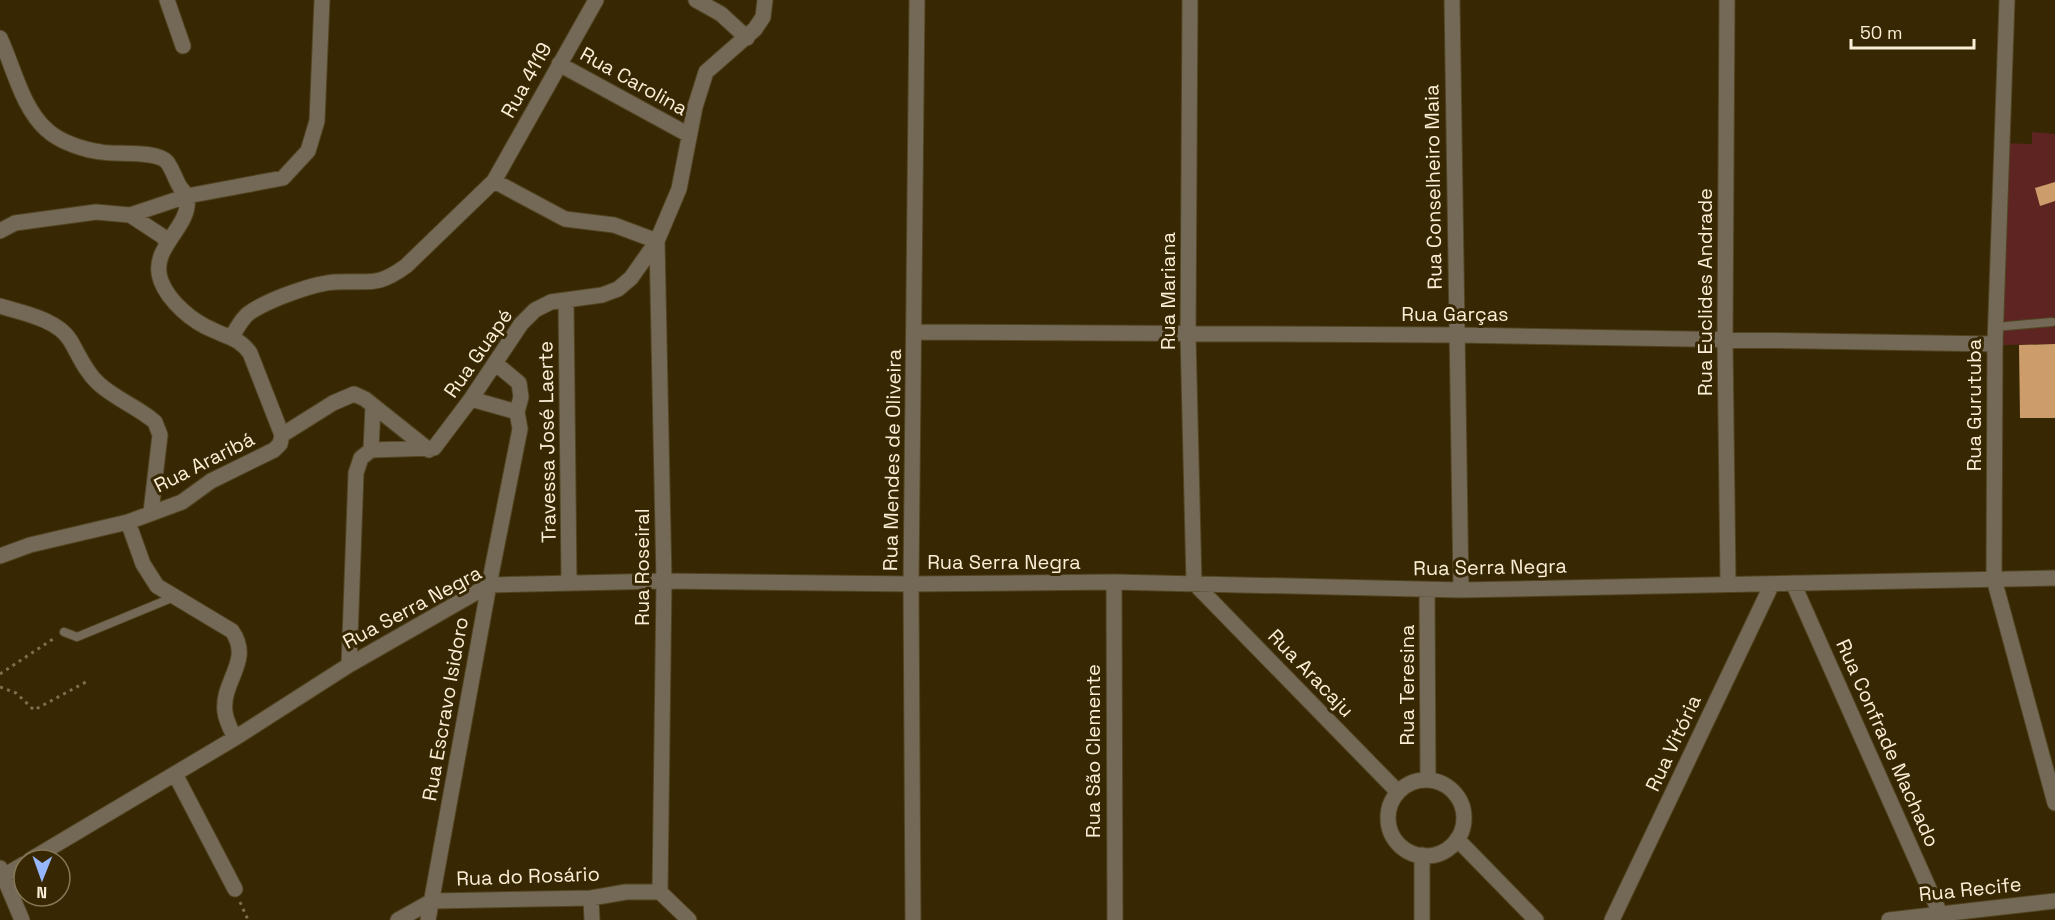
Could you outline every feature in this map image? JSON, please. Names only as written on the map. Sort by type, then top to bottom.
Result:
[{"type":"street","points":[[167,0],[183,46]]},
{"type":"street","points":[[0,231],[15,224],[96,212],[130,214],[187,196],[283,178],[308,151],[317,122],[322,0]]},
{"type":"street","name":"Rua 4119","points":[[232,336],[251,311],[290,295],[334,282],[374,283],[391,277],[406,266],[494,181],[596,0]]},
{"type":"street","points":[[696,0],[721,14],[747,38]]},
{"type":"street","name":"Rua Guapé","points":[[429,450],[438,445],[520,324],[535,310],[551,302],[602,295],[618,289],[631,278],[657,241],[679,189],[694,107],[706,72],[747,38],[763,17],[765,0]]},
{"type":"street","name":"Rua Mendes de Oliveira","points":[[913,920],[911,584],[917,0]]},
{"type":"street","name":"Rua Mariana","points":[[1190,0],[1188,335],[1194,583]]},
{"type":"street","name":"Rua Conselheiro Maia","points":[[1452,0],[1461,590]]},
{"type":"street","name":"Rua Euclides Andrade","points":[[1727,0],[1725,339],[1728,584]]},
{"type":"street","name":"Rua Gurutuba","points":[[2007,0],[1995,344],[1994,579],[2055,803]]},
{"type":"street","points":[[0,38],[26,102],[48,131],[61,139],[97,152],[165,159],[187,196],[184,213],[158,260],[158,273],[165,291],[202,325],[232,336],[250,353],[282,435]]},
{"type":"street","name":"Rua Carolina","points":[[559,64],[689,135]]},
{"type":"street","points":[[494,181],[565,219],[614,225],[657,241]]},
{"type":"street","points":[[130,214],[162,236],[168,243]]},
{"type":"street","name":"Rua Roseiral","points":[[657,241],[664,581],[660,892]]},
{"type":"street","name":"Travessa José Laerte","points":[[566,301],[569,582]]},
{"type":"street","points":[[0,306],[34,316],[57,328],[68,338],[83,366],[95,381],[111,394],[156,422],[160,435],[151,512]]},
{"type":"street","name":"Rua Garças","points":[[914,332],[1456,335],[1995,344]]},
{"type":"street","name":"Rua Escravo Isidoro","points":[[428,920],[520,429],[517,412],[521,397],[519,383],[495,363]]},
{"type":"street","name":"Rua Araribá","points":[[0,556],[30,545],[128,522],[182,502],[211,481],[274,450],[280,444],[282,435],[333,403],[354,394],[429,450]]},
{"type":"street","points":[[471,399],[517,412]]},
{"type":"street","points":[[371,450],[373,406]]},
{"type":"street","points":[[349,665],[356,473],[361,458],[371,450],[429,450]]},
{"type":"street","points":[[128,522],[148,571],[157,586],[232,631],[239,642],[240,655],[225,710],[235,738]]},
{"type":"street","name":"Rua Serra Negra","points":[[50,848],[235,738],[349,665],[489,585],[664,581],[911,584],[1114,582],[1461,590],[2055,578]]},
{"type":"street","name":"Rua São Clemente","points":[[1114,582],[1115,920]]},
{"type":"street","name":"Rua Aracaju","points":[[1194,583],[1398,792]]},
{"type":"street","name":"Rua Confrade Machado","points":[[1793,583],[1942,916]]},
{"type":"street","name":"Rua Vitória","points":[[1612,920],[1772,584]]},
{"type":"street","name":"Rua Teresina","points":[[1427,590],[1428,780]]},
{"type":"street","points":[[175,774],[235,889]]},
{"type":"street","points":[[1428,780],[1449,788],[1462,806],[1462,829],[1457,839],[1442,852],[1422,855],[1400,846],[1388,825],[1388,813],[1398,792],[1407,785],[1428,780]]},
{"type":"street","points":[[1457,839],[1536,920]]},
{"type":"street","points":[[1422,855],[1422,920]]},
{"type":"street","points":[[1,874],[22,920]]},
{"type":"street","name":"Rua do Rosário","points":[[398,920],[432,901],[591,898],[626,892],[660,892]]},
{"type":"street","points":[[660,892],[689,920]]},
{"type":"street","points":[[591,898],[592,920]]},
{"type":"street","name":"Rua Recife","points":[[1889,920],[1942,916],[2055,901]]},
{"type":"lane","points":[[1996,327],[2052,322]]},
{"type":"lane","points":[[64,632],[77,637],[174,597]]},
{"type":"path","points":[[0,674],[64,632]]},
{"type":"path","points":[[0,687],[16,693],[34,710],[86,682]]},
{"type":"shaded area","points":[[2032,132],[2055,134],[2055,344],[2000,345],[2001,143],[2032,144]]},
{"type":"building","points":[[2055,182],[2055,201],[2040,206],[2035,188]]},
{"type":"building","points":[[2055,344],[2055,418],[2020,418],[2019,345]]}]
